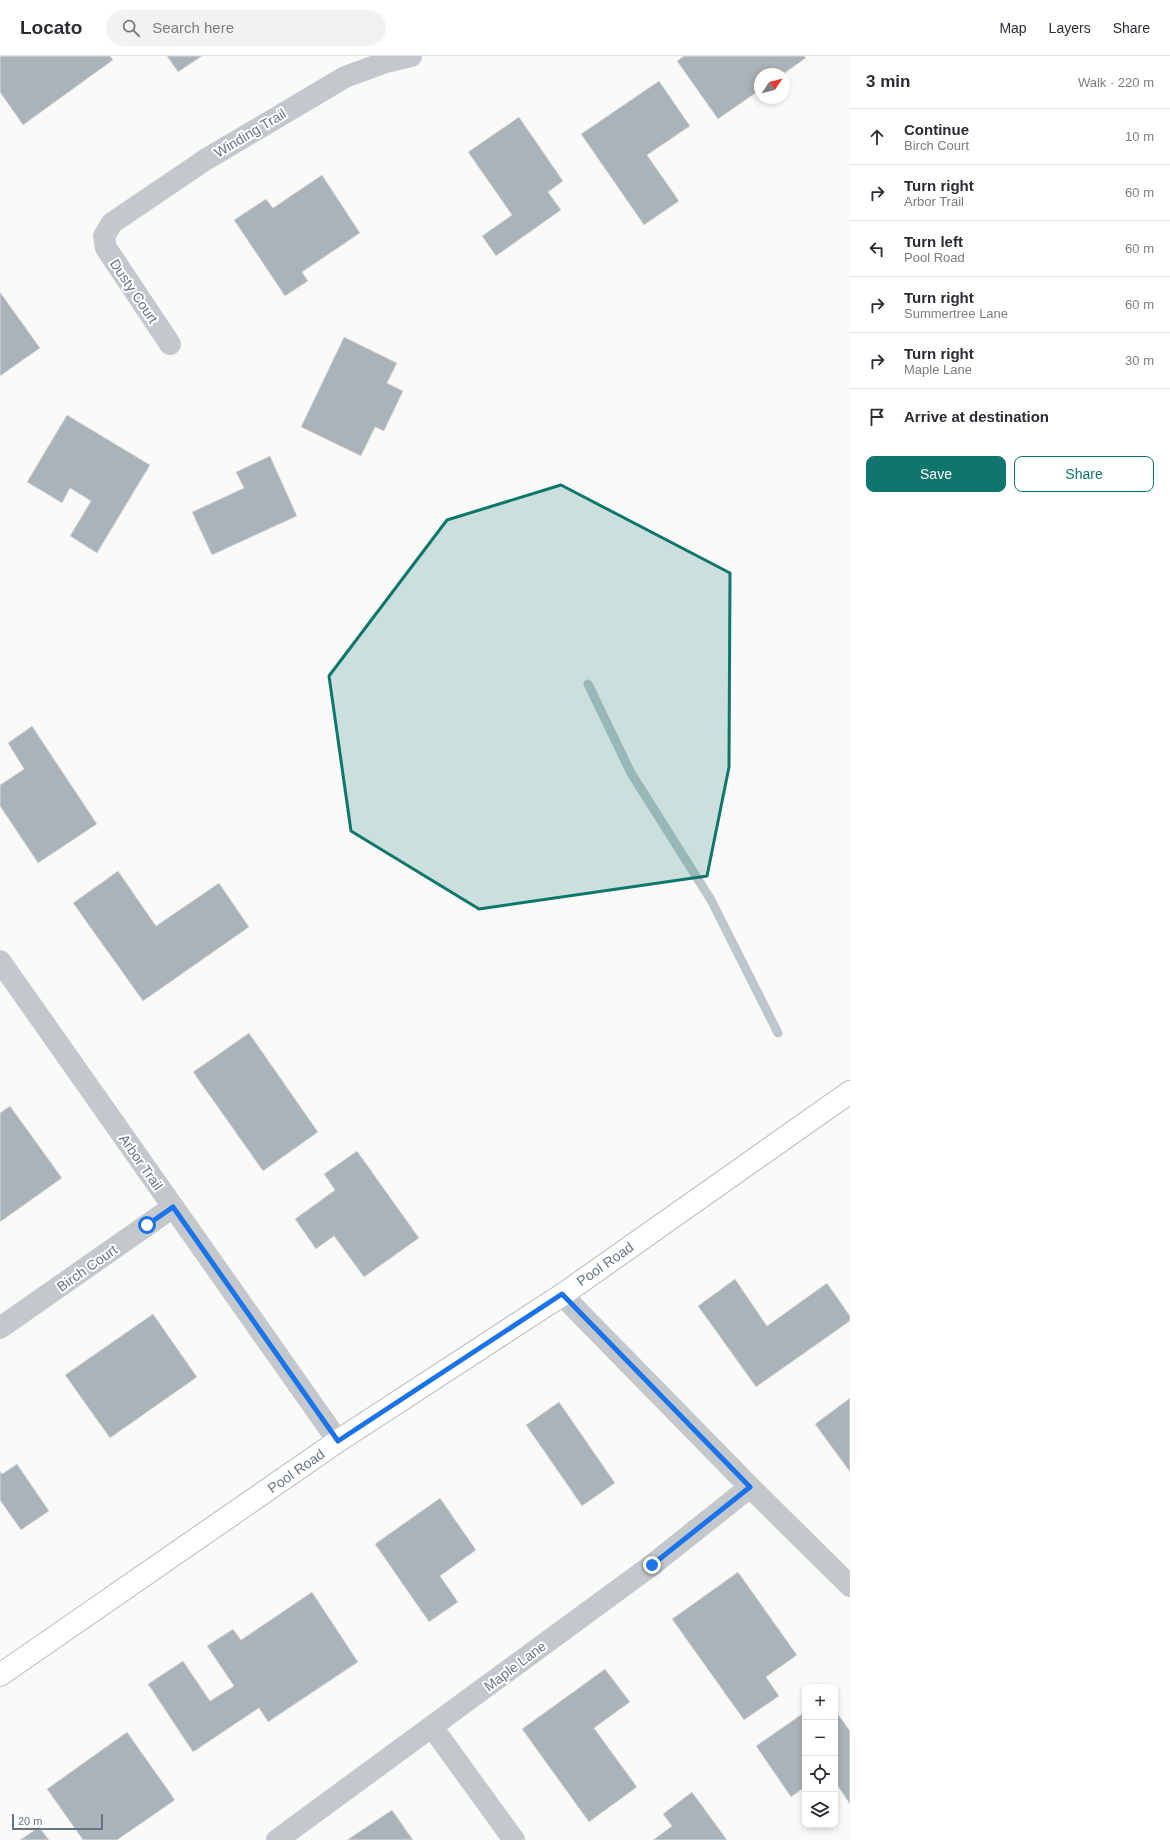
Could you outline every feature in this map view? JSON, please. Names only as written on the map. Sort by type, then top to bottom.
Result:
[{"type":"main road","name":"Pool Road","points":[[0,1675],[338,1441],[562,1294],[850,1092]]},
{"type":"street","name":"Winding Trail","points":[[104,236],[112,222],[205,160],[345,77],[386,62],[411,56]]},
{"type":"street","name":"Dusty Court","points":[[104,236],[106,248],[170,344]]},
{"type":"street","name":"Arbor Trail","points":[[0,961],[338,1441]]},
{"type":"street","name":"Birch Court","points":[[0,1328],[173,1207]]},
{"type":"street","points":[[562,1294],[750,1487],[850,1586]]},
{"type":"street","name":"Maple Lane","points":[[277,1840],[652,1565],[750,1487]]},
{"type":"street","points":[[432,1727],[514,1840]]},
{"type":"highlighted area","points":[[561,485],[730,573],[729,767],[707,876],[479,909],[351,831],[329,676],[447,520]]},
{"type":"building","points":[[0,56],[110,56],[113,60],[23,125],[0,92]]},
{"type":"building","points":[[167,56],[202,56],[178,72]]},
{"type":"building","points":[[684,56],[804,56],[806,58],[790,69],[754,68],[754,94],[718,119],[677,61]]},
{"type":"building","points":[[659,81],[690,126],[647,155],[679,201],[644,225],[581,134]]},
{"type":"building","points":[[519,117],[563,181],[548,192],[561,210],[496,256],[482,236],[512,215],[468,152]]},
{"type":"building","points":[[322,175],[360,233],[302,272],[308,281],[285,296],[234,220],[266,199],[273,208]]},
{"type":"building","points":[[0,292],[40,348],[0,376]]},
{"type":"building","points":[[344,337],[397,363],[387,383],[403,391],[384,431],[375,427],[361,456],[301,427]]},
{"type":"building","points":[[67,415],[150,465],[97,553],[70,536],[91,501],[70,488],[62,503],[27,482]]},
{"type":"building","points":[[270,456],[297,516],[212,555],[192,512],[244,488],[236,472]]},
{"type":"building","points":[[32,726],[97,824],[38,863],[0,806],[0,785],[24,769],[8,743]]},
{"type":"building","points":[[118,871],[156,926],[219,883],[249,927],[143,1001],[73,903]]},
{"type":"building","points":[[249,1033],[318,1132],[263,1171],[193,1072]]},
{"type":"building","points":[[10,1106],[62,1178],[0,1222],[0,1113]]},
{"type":"building","points":[[357,1151],[419,1238],[364,1277],[334,1236],[316,1249],[295,1219],[335,1190],[324,1174]]},
{"type":"building","points":[[735,1279],[767,1326],[827,1283],[850,1316],[850,1321],[756,1387],[698,1306]]},
{"type":"building","points":[[153,1314],[197,1377],[110,1438],[65,1375]]},
{"type":"building","points":[[850,1398],[850,1472],[815,1424]]},
{"type":"building","points":[[559,1402],[615,1483],[582,1506],[526,1425]]},
{"type":"building","points":[[17,1464],[49,1511],[21,1530],[0,1500],[0,1471],[2,1474]]},
{"type":"building","points":[[440,1498],[476,1550],[440,1576],[458,1602],[429,1622],[375,1544]]},
{"type":"building","points":[[738,1572],[797,1655],[766,1677],[779,1696],[744,1720],[672,1619]]},
{"type":"building","points":[[312,1592],[358,1662],[268,1722],[259,1708],[193,1752],[148,1684],[183,1661],[210,1701],[234,1686],[207,1646],[233,1629],[241,1640]]},
{"type":"building","points":[[605,1669],[630,1702],[594,1728],[637,1787],[589,1822],[522,1729]]},
{"type":"building","points":[[802,1714],[802,1789],[791,1797],[756,1746]]},
{"type":"building","points":[[838,1714],[850,1731],[850,1804],[838,1786]]},
{"type":"building","points":[[127,1732],[175,1800],[117,1840],[83,1840],[47,1789]]},
{"type":"building","points":[[692,1792],[727,1840],[653,1840],[672,1826],[663,1814]]},
{"type":"building","points":[[392,1810],[413,1840],[347,1840]]},
{"type":"building","points":[[39,1827],[49,1840],[20,1840]]},
{"type":"waterway","points":[[588,684],[631,773],[711,900],[778,1033]]},
{"type":"route","points":[[147,1225],[173,1207],[338,1441],[562,1294],[750,1487],[652,1565]]}]
